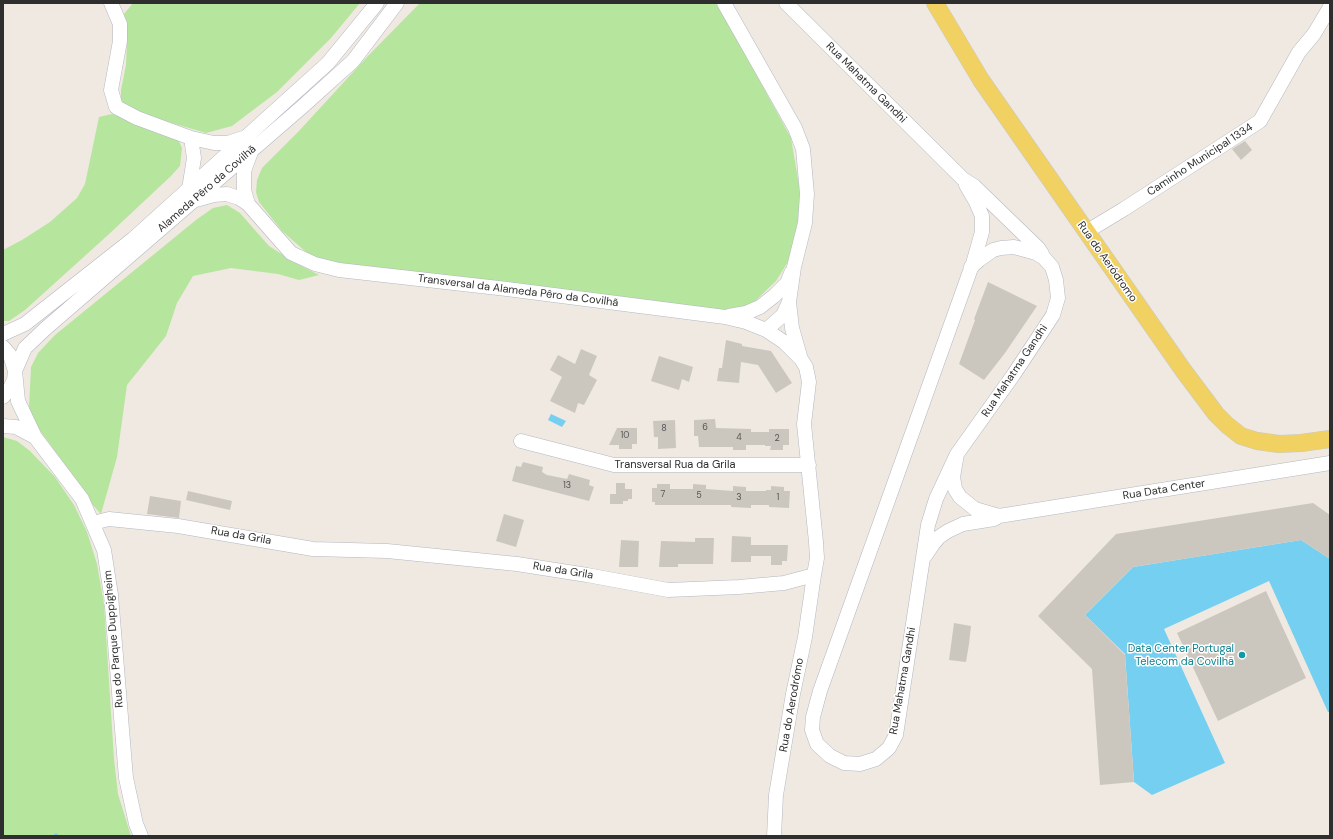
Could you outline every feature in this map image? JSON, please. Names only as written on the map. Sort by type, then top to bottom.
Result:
[{"type":"main road","name":"Rua do Aeródromo","points":[[935,3],[981,80],[1183,370],[1216,414],[1241,436],[1257,441],[1279,444],[1330,439]]},
{"type":"street","points":[[111,3],[120,24],[120,41],[111,90],[116,107],[137,118],[191,138],[214,143],[228,144],[246,137]]},
{"type":"street","name":"Alameda Pêro da Covilhã","points":[[3,397],[12,384],[15,371],[25,348],[192,194],[246,137],[328,63],[378,3]]},
{"type":"street","name":"Alameda Pêro da Covilhã","points":[[3,334],[31,319],[192,194],[251,152],[353,61],[397,3]]},
{"type":"street","points":[[724,3],[795,128],[803,149],[807,194],[805,223],[794,267],[789,302],[792,328],[801,359],[806,367],[809,382],[804,424],[816,542],[817,558],[814,575]]},
{"type":"street","name":"Rua Mahatma Gandhi","points":[[786,3],[963,179],[974,186],[1038,248],[1052,267],[1056,280],[1058,298],[1053,315],[1014,374],[957,454],[941,488],[932,512],[928,525],[922,559],[896,734],[889,748],[876,759],[860,764],[844,763],[830,756],[817,744],[812,730],[813,716],[820,691],[972,267],[982,232],[982,216],[963,179]]},
{"type":"street","name":"Caminho Municipal 1334","points":[[1086,232],[1260,121],[1299,52],[1314,34],[1330,7]]},
{"type":"street","points":[[191,138],[194,158],[192,194]]},
{"type":"street","name":"Transversal da Alameda Pêro da Covilhã","points":[[248,204],[244,190],[244,171],[251,152]]},
{"type":"street","name":"Transversal da Alameda Pêro da Covilhã","points":[[192,194],[227,194],[239,198],[248,204],[291,253],[315,264],[339,270],[507,289],[725,317],[746,322],[766,330],[784,342],[801,359]]},
{"type":"street","name":"Rua Mahatma Gandhi","points":[[972,267],[993,250],[1002,248],[1014,247],[1024,249],[1036,253],[1044,258]]},
{"type":"street","points":[[725,317],[746,313],[760,307],[787,283],[794,267]]},
{"type":"street","points":[[766,330],[768,310],[774,296]]},
{"type":"street","points":[[766,330],[783,315],[789,302]]},
{"type":"street","points":[[3,347],[10,354],[15,371],[18,401],[35,437]]},
{"type":"street","points":[[3,426],[16,427],[35,437]]},
{"type":"street","name":"Rua do Parque Duppigheim","points":[[35,437],[82,499],[104,550],[112,595],[126,778],[136,824],[141,836]]},
{"type":"street","name":"Transversal Rua da Grila","points":[[521,441],[614,465],[809,465]]},
{"type":"street","name":"Rua Data Center","points":[[957,454],[953,476],[955,489],[960,497],[975,509],[999,516]]},
{"type":"street","name":"Rua Data Center","points":[[922,559],[939,537],[963,524],[994,519],[999,516],[1330,463]]},
{"type":"street","name":"Rua da Grila","points":[[93,523],[108,519],[163,524],[313,549],[387,551],[517,564],[668,590],[739,587],[784,583],[814,575]]},
{"type":"street","name":"Rua do Aerodrómo","points":[[774,836],[776,795],[793,694],[805,637],[814,575]]},
{"type":"green space","points":[[133,3],[360,3],[331,38],[277,92],[232,126],[206,133],[127,110],[121,100],[121,90],[126,65],[127,40],[124,14]]},
{"type":"green space","points":[[420,3],[717,3],[791,138],[802,203],[793,254],[776,281],[753,303],[736,313],[358,266],[313,258],[282,231],[259,202],[256,192],[257,180],[262,168]]},
{"type":"green space","points":[[112,114],[164,132],[178,139],[182,148],[180,166],[108,235],[25,310],[9,321],[3,321],[3,250],[50,222],[77,198],[85,184],[99,117]]},
{"type":"green space","points":[[227,205],[240,213],[269,246],[294,262],[319,275],[299,280],[278,274],[231,268],[193,276],[177,303],[166,336],[127,385],[117,457],[101,514],[92,504],[36,425],[29,407],[31,367],[38,353],[55,335],[196,220],[213,208]]},
{"type":"green space","points":[[3,437],[17,441],[30,451],[55,477],[74,505],[87,532],[97,564],[104,604],[114,759],[118,794],[131,836],[3,836]]},
{"type":"water","points":[[551,414],[566,421],[562,427],[548,420]]},
{"type":"water","points":[[1301,540],[1330,559],[1330,712],[1328,712],[1269,581],[1164,629],[1225,763],[1152,795],[1134,782],[1125,654],[1085,615],[1133,567]]},
{"type":"building","points":[[1245,141],[1252,150],[1241,160],[1232,149]]},
{"type":"building","points":[[988,282],[1037,306],[1005,353],[984,380],[959,364]]},
{"type":"building","points":[[726,340],[742,344],[742,346],[771,351],[792,383],[776,393],[758,365],[741,362],[739,383],[717,381],[719,368],[722,368]]},
{"type":"building","points":[[581,349],[597,356],[589,375],[597,380],[584,405],[578,403],[575,413],[550,401],[562,377],[550,370],[558,355],[575,364]]},
{"type":"building","points":[[659,356],[693,367],[689,382],[682,379],[679,390],[651,381]]},
{"type":"building","points":[[715,419],[716,428],[751,429],[751,432],[769,432],[769,429],[789,429],[789,445],[783,445],[783,450],[770,450],[771,446],[765,445],[746,445],[746,450],[733,450],[733,447],[699,447],[698,436],[694,436],[694,420]]},
{"type":"building","points":[[675,420],[676,448],[658,449],[658,437],[654,437],[653,421]]},
{"type":"building","points":[[617,428],[637,428],[637,444],[632,444],[632,449],[619,449],[619,445],[609,445]]},
{"type":"building","points":[[523,462],[543,467],[542,472],[547,475],[567,479],[569,474],[590,480],[589,485],[594,487],[589,501],[512,481],[516,466],[521,467]]},
{"type":"building","points":[[616,483],[625,483],[625,489],[632,489],[632,499],[623,501],[623,504],[610,504],[610,494],[616,494]]},
{"type":"building","points":[[657,484],[670,484],[670,489],[693,489],[693,484],[706,485],[706,489],[733,491],[733,486],[746,487],[746,491],[771,490],[771,486],[784,487],[784,491],[790,491],[789,508],[769,507],[769,505],[751,505],[751,508],[731,507],[731,505],[655,505],[655,502],[652,502],[652,488],[657,488]]},
{"type":"building","points":[[188,491],[232,501],[230,510],[186,500]]},
{"type":"building","points":[[150,496],[181,501],[179,518],[147,514]]},
{"type":"building","points":[[1313,503],[1330,515],[1330,559],[1301,540],[1133,567],[1085,615],[1125,655],[1134,782],[1100,785],[1092,669],[1038,616],[1116,534]]},
{"type":"building","points":[[504,514],[524,520],[516,547],[496,541]]},
{"type":"building","points":[[732,536],[751,537],[751,545],[788,545],[787,561],[782,561],[782,565],[771,565],[771,556],[751,556],[751,562],[731,562]]},
{"type":"building","points":[[695,538],[714,538],[713,564],[678,564],[678,567],[659,567],[661,541],[695,542]]},
{"type":"building","points":[[621,540],[639,541],[638,567],[619,567]]},
{"type":"building","name":"Data Center Portugal Telecom da Covilhã","points":[[1266,591],[1306,678],[1218,721],[1177,633]]},
{"type":"building","points":[[954,623],[971,626],[966,662],[949,660]]},
{"type":"place","name":"Data Center Portugal Telecom da Covilhã","points":[[1242,655]]}]
